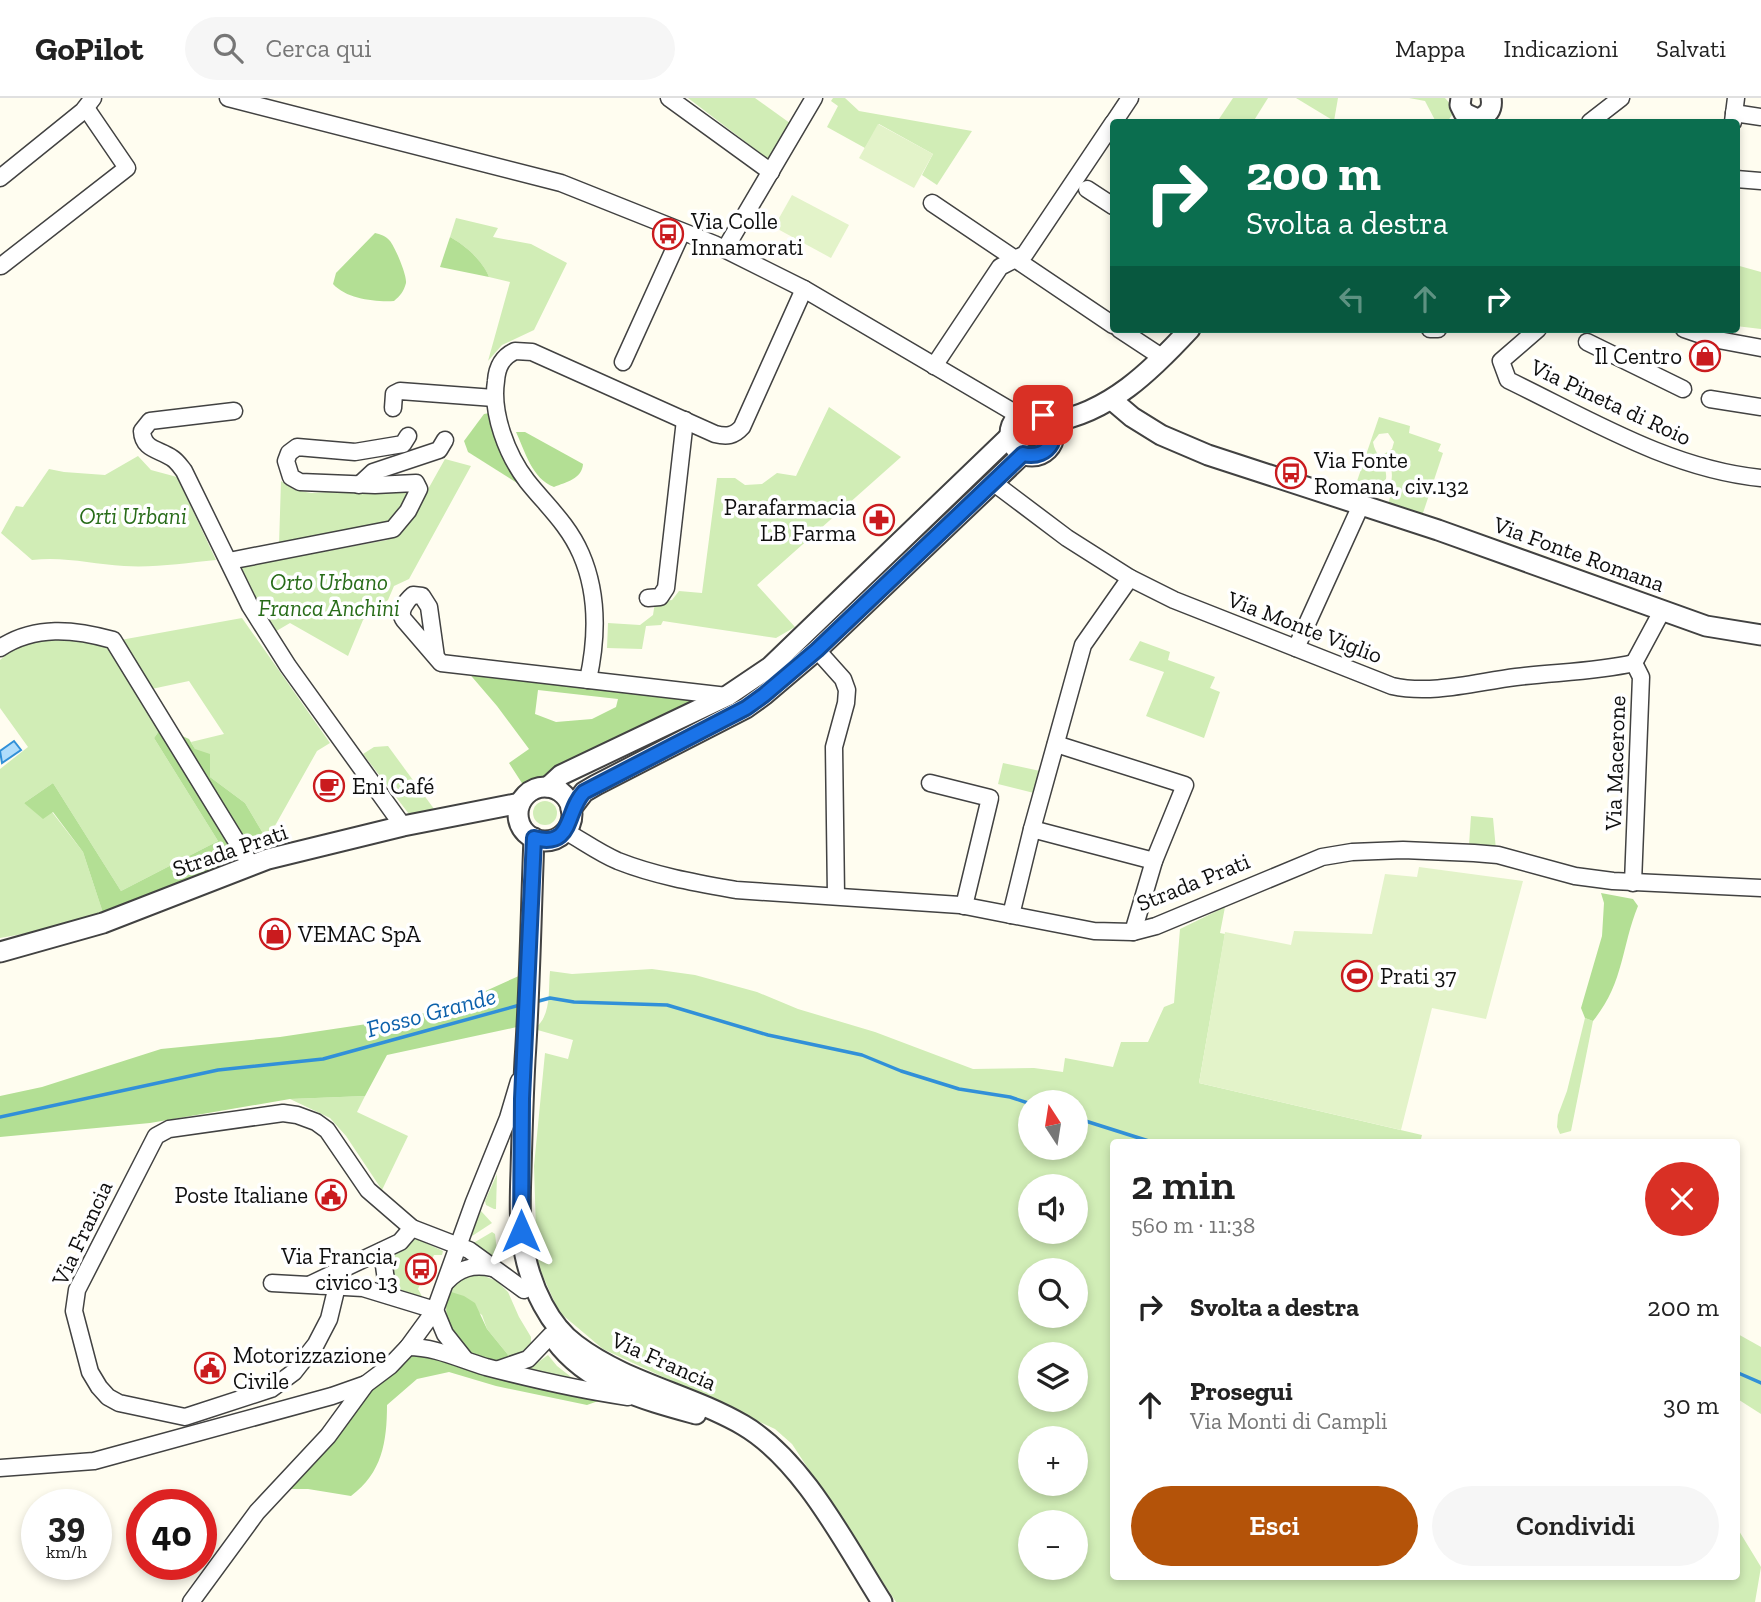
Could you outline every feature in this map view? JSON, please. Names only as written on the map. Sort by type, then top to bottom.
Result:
[{"type":"street","points":[[228,98],[561,183],[725,249],[804,289],[1020,416]]},
{"type":"street","points":[[669,98],[771,172]]},
{"type":"street","points":[[725,249],[814,98]]},
{"type":"street","points":[[1117,119],[1130,98]]},
{"type":"street","points":[[1594,119],[1621,98]]},
{"type":"street","points":[[0,178],[90,103],[127,168],[1,266]]},
{"type":"street","points":[[1735,111],[1761,117]]},
{"type":"street","points":[[934,366],[1000,267],[1026,254],[1110,130]]},
{"type":"street","points":[[1740,179],[1761,181]]},
{"type":"street","points":[[1087,189],[1110,204]]},
{"type":"street","points":[[932,203],[1110,323]]},
{"type":"street","points":[[623,362],[682,232]]},
{"type":"street","points":[[589,680],[594,649],[594,618],[589,577],[580,552],[559,517],[527,481],[514,460],[494,398],[496,377],[503,359],[515,351],[523,351],[715,434],[730,436],[742,427],[804,289]]},
{"type":"street","points":[[1125,333],[1163,358]]},
{"type":"street","points":[[1051,422],[1083,413],[1112,400],[1163,358],[1186,333]]},
{"type":"street","name":"Via Pineta di Roio","points":[[1533,333],[1501,362],[1508,380],[1662,454],[1705,469],[1761,478]]},
{"type":"street","points":[[1696,333],[1761,348]]},
{"type":"street","points":[[1587,342],[1683,389]]},
{"type":"street","points":[[393,408],[394,394],[400,391],[494,398]]},
{"type":"street","name":"Via Pineta di Roio","points":[[1710,399],[1761,407]]},
{"type":"street","name":"Via Fonte Romana","points":[[1112,400],[1132,417],[1185,446],[1487,547],[1706,626],[1761,635]]},
{"type":"street","points":[[234,411],[150,421],[144,427],[142,436],[145,444],[174,460],[184,471],[250,606],[288,666],[403,826]]},
{"type":"street","points":[[1037,412],[1051,422],[1055,434],[1048,450],[1036,456],[1023,454],[1014,447],[1010,436],[1012,425],[1020,416],[1037,412]]},
{"type":"street","points":[[648,598],[660,597],[666,588],[685,420]]},
{"type":"street","points":[[229,561],[387,532],[399,524],[413,504],[419,489],[416,483],[359,485],[297,481],[287,472],[287,457],[297,447],[355,452],[403,444],[408,436]]},
{"type":"street","points":[[528,833],[519,820],[520,803],[531,790],[548,787],[561,775],[727,696],[769,667],[1010,436]]},
{"type":"street","points":[[359,485],[373,472],[439,450],[444,440]]},
{"type":"street","points":[[571,809],[579,797],[596,785],[746,708],[764,695],[817,650],[1023,454]]},
{"type":"street","name":"Via Monte Viglio","points":[[994,483],[1067,538],[1130,578],[1174,600],[1392,686],[1417,690],[1517,677],[1604,670],[1634,663]]},
{"type":"street","points":[[1296,648],[1361,505]]},
{"type":"street","points":[[1011,915],[1083,645],[1130,578]]},
{"type":"street","name":"Via Macerone","points":[[1633,884],[1641,677],[1634,663],[1662,611]]},
{"type":"street","points":[[0,648],[11,641],[43,631],[91,634],[113,640],[251,865]]},
{"type":"street","points":[[817,650],[847,690],[834,747],[836,896]]},
{"type":"street","points":[[436,657],[441,663],[727,696]]},
{"type":"street","points":[[1056,744],[1185,785],[1154,861],[1133,932]]},
{"type":"street","points":[[930,783],[990,798],[964,906]]},
{"type":"street","points":[[482,811],[528,833],[551,840],[565,831],[572,817],[563,794],[548,787]]},
{"type":"street","name":"Strada Prati","points":[[0,952],[54,939],[103,923],[251,865],[284,855],[403,826],[520,803]]},
{"type":"street","points":[[1032,829],[1154,861]]},
{"type":"street","name":"Strada Prati","points":[[565,831],[617,860],[676,878],[736,890],[964,906],[1094,931],[1133,932],[1180,917],[1322,858],[1352,852],[1403,850],[1498,855],[1575,876],[1633,884],[1761,888]]},
{"type":"street","name":"Via Francia","points":[[528,833],[526,1058],[522,1099],[511,1149],[513,1257],[524,1290],[537,1314],[554,1330],[591,1355],[730,1418],[778,1452],[800,1475],[882,1602]]},
{"type":"street","name":"Via Francia","points":[[408,1347],[435,1310],[508,1118],[526,1058]]},
{"type":"street","name":"Via Francia","points":[[337,1286],[329,1319],[316,1344],[294,1372],[271,1389],[185,1417],[119,1403],[108,1397],[90,1372],[74,1311],[77,1290],[156,1136],[169,1129],[283,1113],[316,1122],[327,1130],[368,1190],[369,1199],[412,1228],[458,1245],[542,1301]]},
{"type":"street","name":"Via Francia","points":[[514,1224],[531,1276],[554,1330],[571,1358],[584,1369],[647,1401]]},
{"type":"street","points":[[309,1285],[400,1242],[412,1228]]},
{"type":"street","points":[[382,1251],[388,1295]]},
{"type":"street","points":[[444,1283],[453,1274],[473,1266],[497,1270]]},
{"type":"street","points":[[272,1283],[363,1288],[435,1310],[445,1334],[465,1359]]},
{"type":"street","points":[[497,1370],[528,1359],[554,1330]]},
{"type":"street","points":[[191,1602],[257,1512],[328,1436],[366,1384],[390,1366],[408,1347]]},
{"type":"street","name":"Via Francia","points":[[408,1347],[430,1348],[497,1370],[587,1391],[647,1401],[711,1418],[756,1436]]},
{"type":"street","points":[[0,1468],[94,1461],[332,1396],[366,1384]]},
{"type":"green space","points":[[688,98],[755,98],[794,126],[773,163]]},
{"type":"green space","points":[[833,98],[845,98],[859,111],[972,131],[937,185],[922,175],[933,154],[879,124],[865,148],[827,127],[838,106],[831,101]]},
{"type":"green space","points":[[1233,98],[1268,98],[1255,119],[1219,119]]},
{"type":"green space","points":[[1296,98],[1338,98],[1334,119]]},
{"type":"green space","points":[[1409,98],[1445,98],[1452,106],[1452,115],[1449,119],[1434,119],[1425,101]]},
{"type":"green space","points":[[878,124],[933,154],[914,188],[859,158]]},
{"type":"green space","points":[[792,195],[849,225],[831,258],[774,227]]},
{"type":"green space","points":[[456,218],[498,228],[493,237],[531,244],[567,263],[534,330],[502,345],[488,361],[510,282],[489,277],[473,254],[450,237]]},
{"type":"green space","points":[[375,233],[390,241],[405,274],[405,286],[394,301],[361,298],[346,293],[333,284],[336,273]]},
{"type":"green space","points":[[450,237],[473,254],[489,277],[440,267]]},
{"type":"green space","points":[[1740,266],[1761,272],[1761,329],[1740,326]]},
{"type":"green space","points":[[829,407],[901,457],[757,585],[795,627],[776,638],[663,621],[661,625],[646,626],[642,649],[607,648],[608,623],[640,625],[653,615],[655,602],[672,600],[679,591],[702,593],[717,478],[735,478],[745,485],[762,484],[777,473],[796,476]]},
{"type":"green space","points":[[495,412],[522,486],[468,452],[464,441],[484,414]]},
{"type":"green space","points":[[1379,417],[1410,426],[1409,433],[1441,444],[1438,451],[1443,453],[1422,516],[1388,505],[1390,497],[1384,495],[1392,474],[1384,454],[1392,449],[1394,442],[1388,433],[1379,434],[1373,442],[1385,469],[1386,479],[1371,490],[1356,484]]},
{"type":"green space","points":[[516,432],[525,432],[583,464],[580,473],[554,487],[546,483],[530,464]]},
{"type":"green space","name":"Orti Urbani","points":[[138,456],[151,470],[177,477],[216,560],[135,566],[32,560],[1,533],[16,506],[23,507],[49,469],[105,475]]},
{"type":"green space","name":"Orto Urbano Franca Anchini","points":[[445,459],[471,466],[409,579],[394,586],[388,600],[363,620],[348,656],[290,623],[273,633],[241,567],[387,540],[413,513]]},
{"type":"green space","points":[[281,481],[295,490],[311,493],[413,488],[411,499],[388,526],[279,545]]},
{"type":"green space","points":[[242,618],[330,743],[317,751],[267,840],[245,803],[210,777],[191,742],[224,734],[189,681],[147,690],[115,641]]},
{"type":"green space","points":[[57,637],[105,644],[117,653],[162,727],[154,738],[218,841],[121,891],[53,783],[24,803],[52,812],[83,852],[103,913],[0,938],[0,769],[28,747],[0,708],[0,660],[25,640]]},
{"type":"green space","points":[[1140,641],[1170,652],[1168,660],[1215,677],[1210,688],[1220,692],[1204,738],[1146,716],[1164,672],[1129,660]]},
{"type":"green space","points":[[467,671],[707,697],[530,784],[527,791],[509,763],[529,749]],"holes":[[[538,690],[618,699],[616,707],[592,719],[556,722],[535,714]]]},
{"type":"green space","points":[[162,727],[189,739],[195,749],[210,754],[210,777],[245,803],[267,840],[258,855],[103,913],[83,852],[53,812],[43,819],[24,803],[53,783],[121,891],[218,841],[154,738]]},
{"type":"green space","points":[[388,746],[437,813],[412,818],[363,754],[374,747]]},
{"type":"green space","points":[[1003,763],[1040,771],[1034,793],[998,784]]},
{"type":"green space","points":[[545,801],[553,805],[557,813],[553,821],[545,825],[537,821],[533,813],[537,805]]},
{"type":"green space","points":[[1471,816],[1493,818],[1496,850],[1469,845]]},
{"type":"green space","name":"Prati 37","points":[[1419,867],[1523,881],[1486,1019],[1432,1008],[1401,1130],[1199,1083],[1225,932],[1291,945],[1294,931],[1372,934],[1385,874],[1417,877]]},
{"type":"green space","points":[[1601,893],[1633,899],[1638,906],[1611,993],[1593,1021],[1585,1018],[1581,1008],[1602,936],[1604,903]]},
{"type":"green space","points":[[1225,907],[1220,933],[1225,934],[1199,1083],[1422,1135],[1421,1139],[1110,1139],[1110,1580],[1740,1580],[1740,1533],[1761,1567],[1755,1602],[896,1602],[792,1444],[775,1429],[603,1349],[559,1312],[537,1263],[534,1166],[545,1053],[568,1059],[573,1040],[534,1029],[540,1024],[546,1010],[550,971],[572,974],[652,969],[695,975],[757,992],[798,1009],[875,1032],[973,1069],[1034,1068],[1063,1072],[1065,1058],[1113,1067],[1121,1042],[1148,1042],[1164,1007],[1174,1003],[1180,929]]},
{"type":"green space","points":[[521,975],[517,1027],[387,1055],[365,1096],[290,1099],[150,1123],[0,1137],[0,1096],[42,1087],[161,1049],[280,1037],[407,1018],[459,1003]]},
{"type":"green space","points":[[1585,1018],[1593,1021],[1571,1131],[1560,1134],[1557,1127],[1558,1115],[1567,1091]]},
{"type":"green space","points":[[365,1096],[357,1112],[408,1136],[382,1190],[346,1136],[330,1118],[290,1099]]},
{"type":"green space","points":[[497,1174],[494,1209],[486,1205],[485,1201]]},
{"type":"green space","points":[[481,1211],[492,1223],[469,1238]]},
{"type":"green space","points":[[492,1232],[495,1234],[496,1261],[470,1245]]},
{"type":"green space","points":[[417,1239],[443,1251],[442,1255],[434,1255],[418,1289],[423,1298],[392,1287],[391,1270],[397,1251]]},
{"type":"green space","points":[[474,1272],[497,1281],[508,1292],[531,1337],[531,1349],[513,1361],[487,1329],[482,1315],[448,1291],[462,1276]]},
{"type":"green space","points":[[448,1291],[475,1303],[487,1329],[513,1361],[484,1361],[463,1349],[456,1341],[448,1321]]},
{"type":"green space","points":[[1740,1335],[1761,1347],[1761,1414],[1740,1401]]},
{"type":"green space","points":[[408,1347],[601,1400],[587,1405],[496,1386],[449,1372],[417,1379],[387,1405],[386,1432],[381,1456],[370,1477],[351,1496],[308,1489],[286,1489],[369,1388]]},
{"type":"green space","points":[[548,1355],[557,1366],[575,1380],[526,1371]]},
{"type":"water","points":[[14,741],[21,750],[2,763],[0,751]]},
{"type":"waterway","name":"Fosso Grande","points":[[535,1002],[550,998],[574,1002],[667,1005],[768,1035],[862,1055],[901,1071],[959,1089],[1018,1100]]},
{"type":"waterway","name":"Fosso Grande","points":[[0,1117],[218,1070],[323,1059],[520,1005]]},
{"type":"waterway","name":"Fosso Grande","points":[[1088,1122],[1142,1139]]},
{"type":"waterway","name":"Fosso Grande","points":[[1740,1374],[1761,1383]]},
{"type":"place","name":"Via Colle Innamorati","points":[[668,234]]},
{"type":"place","name":"Il Centro","points":[[1705,356]]},
{"type":"place","name":"Via Fonte Romana, civ.132","points":[[1291,473]]},
{"type":"place","name":"Parafarmacia LB Farma","points":[[879,520]]},
{"type":"place","name":"Eni Café","points":[[329,786]]},
{"type":"place","name":"VEMAC SpA","points":[[275,934]]},
{"type":"place","name":"Prati 37","points":[[1357,976]]},
{"type":"place","name":"Poste Italiane","points":[[331,1195]]},
{"type":"place","name":"Via Francia, civico 13","points":[[421,1269]]},
{"type":"place","name":"Motorizzazione Civile","points":[[210,1368]]},
{"type":"route","points":[[521,1231],[522,1099],[526,1058],[534,838],[551,840],[565,831],[572,817],[571,809],[584,792],[746,708],[781,681],[1023,454],[1036,456],[1048,450],[1055,434],[1051,422],[1043,415]]}]
